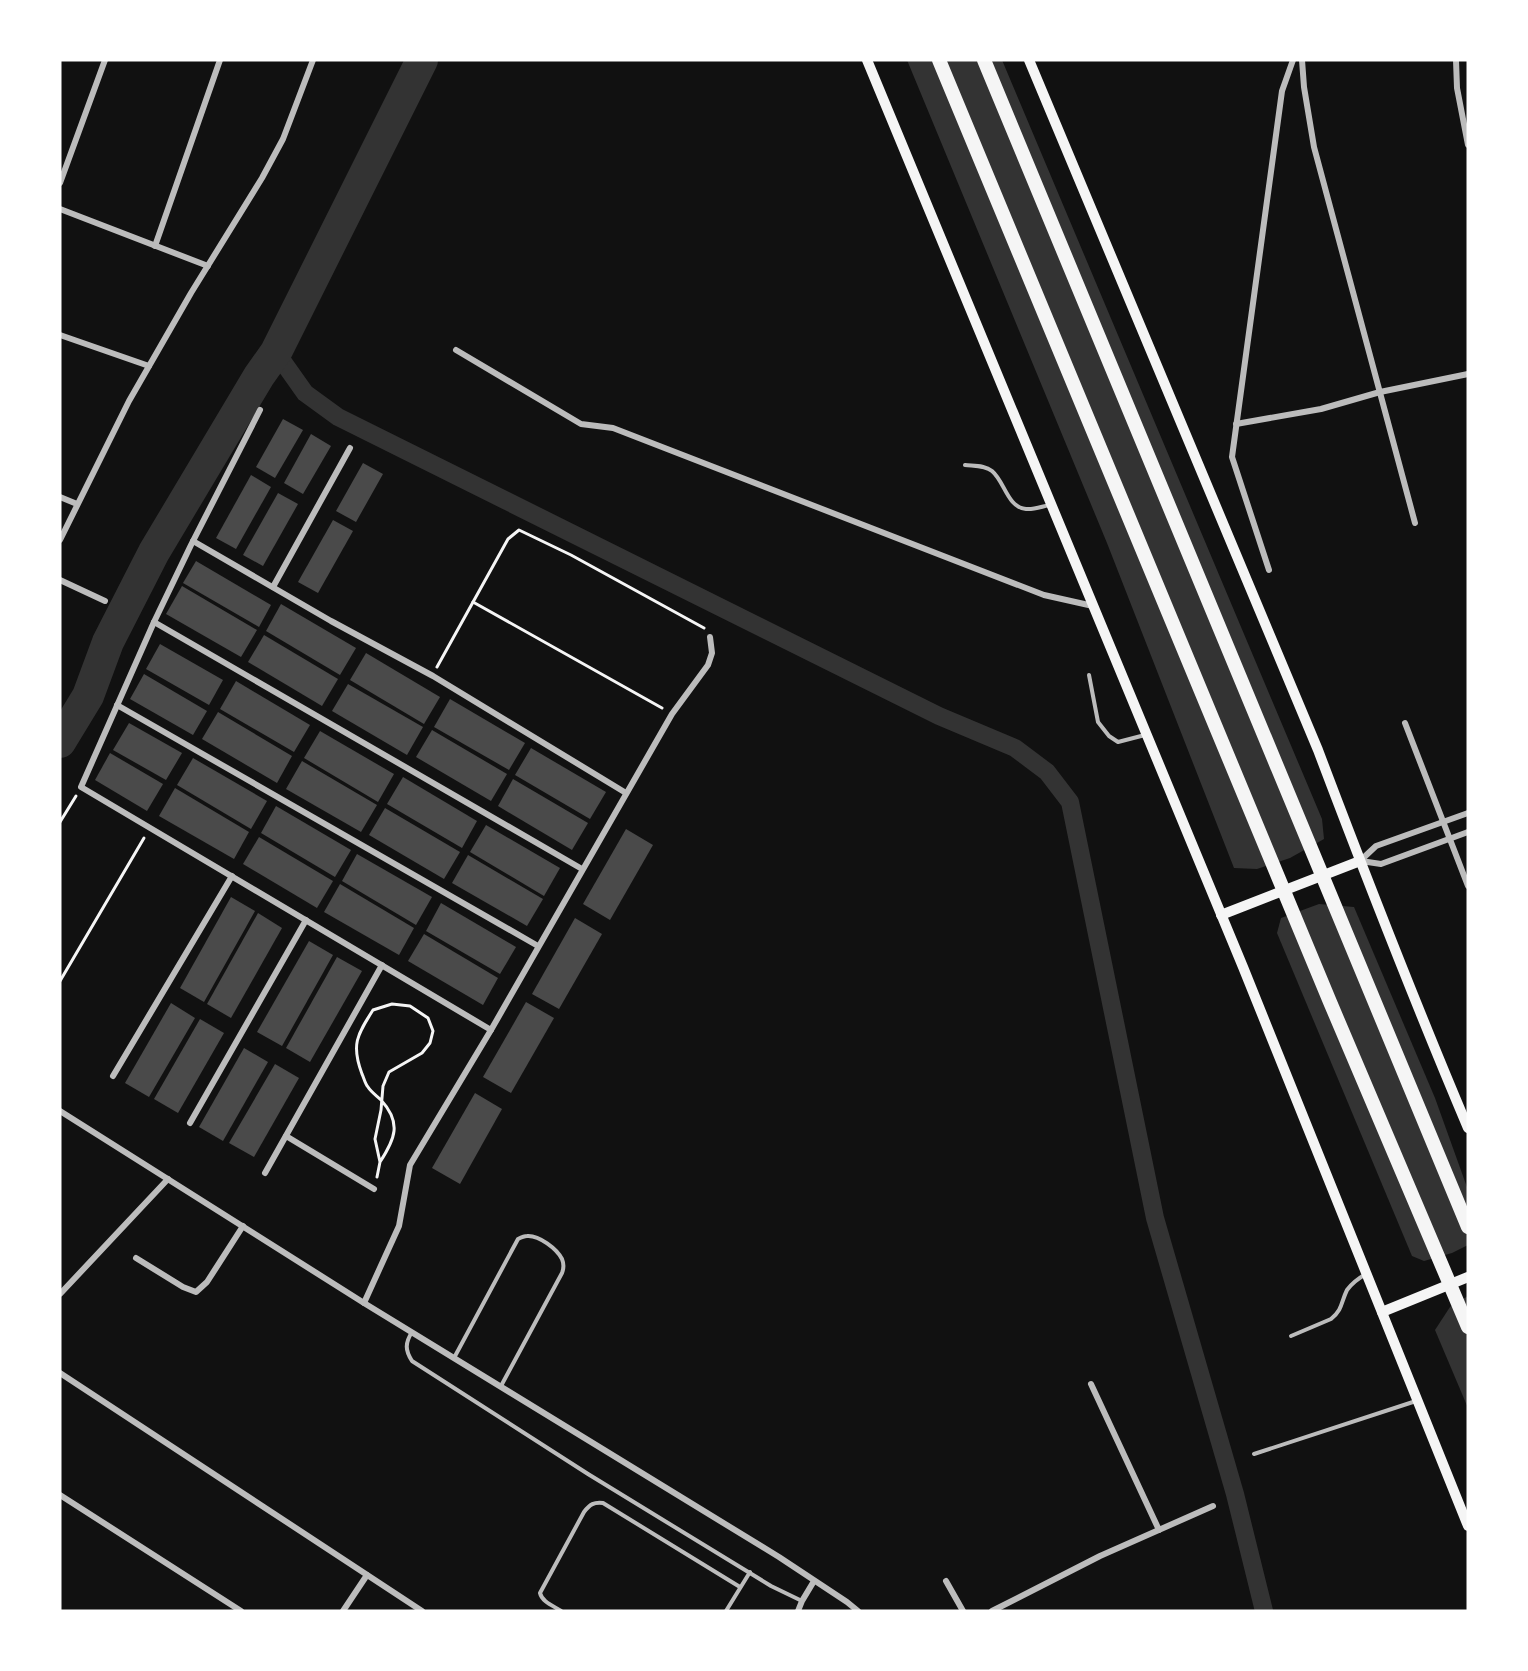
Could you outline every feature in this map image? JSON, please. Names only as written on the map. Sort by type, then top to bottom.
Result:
[{"type":"highway","points":[[939,60],[1321,981],[1468,1327]]},
{"type":"highway","points":[[984,60],[1468,1227]]},
{"type":"main road","points":[[1029,60],[1314,739],[1420,1015],[1468,1128]]},
{"type":"main road","points":[[864,61],[1221,915],[1468,1526]]},
{"type":"main road","points":[[1221,915],[1360,861]]},
{"type":"main road","points":[[1382,1312],[1468,1277]]},
{"type":"street","points":[[60,183],[105,60]]},
{"type":"street","points":[[155,246],[220,60]]},
{"type":"street","points":[[60,540],[129,401],[283,139],[312,60]]},
{"type":"street","points":[[1269,570],[1232,457],[1282,92],[1293,60]]},
{"type":"street","points":[[1302,60],[1314,147],[1415,523]]},
{"type":"street","points":[[1456,60],[1457,88],[1468,145]]},
{"type":"street","points":[[60,209],[208,266]]},
{"type":"street","points":[[60,335],[149,366]]},
{"type":"street","points":[[456,350],[581,424],[613,428],[1044,595],[1093,606]]},
{"type":"street","points":[[1236,424],[1321,409],[1380,392],[1468,374]]},
{"type":"street","points":[[260,410],[154,622],[81,787],[491,1030]]},
{"type":"street","points":[[273,587],[350,448]]},
{"type":"street","points":[[60,497],[77,504]]},
{"type":"street","points":[[193,540],[331,621],[433,676],[626,793]]},
{"type":"street","points":[[60,580],[105,601]]},
{"type":"street","points":[[154,622],[582,869]]},
{"type":"street","points":[[364,1303],[399,1226],[410,1164],[491,1030],[672,714],[708,665],[712,653],[710,637]]},
{"type":"street","points":[[117,705],[538,946]]},
{"type":"street","points":[[1405,723],[1468,886]]},
{"type":"street","points":[[1360,861],[1376,846],[1468,813]]},
{"type":"street","points":[[1360,861],[1381,864],[1468,832]]},
{"type":"street","points":[[112,1076],[232,876]]},
{"type":"street","points":[[190,1123],[306,920]]},
{"type":"street","points":[[265,1173],[382,965]]},
{"type":"street","points":[[60,1111],[364,1303],[769,1551],[858,1611]]},
{"type":"street","points":[[286,1136],[374,1189]]},
{"type":"street","points":[[60,1294],[168,1179]]},
{"type":"street","points":[[136,1258],[183,1287],[196,1292],[207,1282],[243,1226]]},
{"type":"street","points":[[60,1373],[422,1611]]},
{"type":"street","points":[[1090,1384],[1159,1530]]},
{"type":"street","points":[[60,1494],[241,1611]]},
{"type":"street","points":[[992,1611],[1100,1556],[1213,1506]]},
{"type":"street","points":[[343,1611],[367,1575]]},
{"type":"street","points":[[798,1611],[814,1581]]},
{"type":"street","points":[[946,1581],[963,1611]]},
{"type":"lane","points":[[965,465],[983,466],[992,470],[1013,504],[1026,509],[1051,505]]},
{"type":"lane","points":[[1089,675],[1098,722],[1109,736],[1118,742],[1146,734]]},
{"type":"lane","points":[[454,1358],[518,1239],[525,1235],[535,1236],[556,1251],[562,1258],[564,1266],[501,1386]]},
{"type":"lane","points":[[1291,1336],[1336,1315],[1348,1288],[1366,1273]]},
{"type":"lane","points":[[412,1332],[407,1339],[406,1347],[412,1361],[588,1474],[771,1586],[802,1601]]},
{"type":"lane","points":[[1254,1455],[1418,1400]]},
{"type":"lane","points":[[561,1611],[540,1596],[540,1593],[584,1512],[589,1505],[596,1502],[603,1503],[740,1587]]},
{"type":"lane","points":[[726,1611],[750,1572]]},
{"type":"path","points":[[433,676],[508,538],[519,530],[571,555],[705,629],[710,637]]},
{"type":"path","points":[[473,602],[672,714]]},
{"type":"path","points":[[60,822],[81,787]]},
{"type":"path","points":[[60,981],[150,828]]},
{"type":"path","points":[[374,1189],[380,1162],[392,1144],[395,1129],[393,1115],[382,1101],[368,1088],[355,1047],[362,1027],[373,1010],[392,1004],[410,1006],[428,1018],[433,1031],[430,1043],[422,1053],[389,1072],[383,1086],[382,1101],[375,1139],[380,1162]]},
{"type":"shaded area","points":[[907,60],[1002,60],[1322,819],[1324,839],[1290,858],[1257,869],[1234,868],[1107,543]]},
{"type":"shaded area","points":[[1319,904],[1354,907],[1435,1098],[1468,1190],[1468,1245],[1452,1253],[1424,1261],[1412,1256],[1277,933],[1281,918]]},
{"type":"shaded area","points":[[1468,1296],[1468,1408],[1435,1330],[1450,1307]]},
{"type":"building","points":[[283,419],[303,430],[275,478],[256,467]]},
{"type":"building","points":[[311,434],[331,446],[303,494],[284,483]]},
{"type":"building","points":[[363,463],[383,474],[356,522],[336,511]]},
{"type":"building","points":[[251,475],[271,487],[236,549],[216,538]]},
{"type":"building","points":[[278,493],[298,504],[263,566],[243,555]]},
{"type":"building","points":[[333,520],[353,531],[318,593],[298,582]]},
{"type":"building","points":[[196,561],[271,605],[259,627],[183,583]]},
{"type":"building","points":[[182,586],[257,630],[241,657],[166,614]]},
{"type":"building","points":[[281,604],[356,648],[340,675],[266,631]]},
{"type":"building","points":[[264,635],[338,679],[322,706],[248,662]]},
{"type":"building","points":[[160,644],[223,680],[209,705],[146,669]]},
{"type":"building","points":[[366,653],[440,697],[424,724],[350,680]]},
{"type":"building","points":[[144,674],[207,711],[193,735],[130,699]]},
{"type":"building","points":[[236,681],[310,725],[294,752],[220,709]]},
{"type":"building","points":[[348,684],[423,727],[407,755],[332,711]]},
{"type":"building","points":[[450,699],[525,743],[509,770],[434,727]]},
{"type":"building","points":[[218,712],[292,756],[277,783],[202,739]]},
{"type":"building","points":[[129,723],[182,753],[166,780],[113,750]]},
{"type":"building","points":[[432,730],[507,774],[491,801],[416,757]]},
{"type":"building","points":[[320,731],[394,774],[378,802],[304,758]]},
{"type":"building","points":[[531,748],[606,792],[590,819],[515,775]]},
{"type":"building","points":[[110,753],[163,784],[147,811],[95,780]]},
{"type":"building","points":[[193,758],[267,801],[251,829],[177,785]]},
{"type":"building","points":[[302,761],[377,805],[361,832],[286,789]]},
{"type":"building","points":[[403,777],[477,821],[462,848],[387,804]]},
{"type":"building","points":[[513,779],[588,823],[572,850],[498,806]]},
{"type":"building","points":[[175,788],[249,832],[234,859],[159,816]]},
{"type":"building","points":[[276,806],[351,850],[335,877],[261,833]]},
{"type":"building","points":[[385,808],[460,852],[444,879],[369,835]]},
{"type":"building","points":[[486,825],[560,868],[544,896],[470,852]]},
{"type":"building","points":[[626,829],[653,845],[610,920],[583,904]]},
{"type":"building","points":[[259,837],[333,881],[317,908],[243,864]]},
{"type":"building","points":[[357,854],[432,897],[416,925],[342,881]]},
{"type":"building","points":[[468,855],[543,899],[527,926],[452,883]]},
{"type":"building","points":[[340,884],[414,928],[399,955],[324,912]]},
{"type":"building","points":[[231,897],[255,911],[204,1002],[180,988]]},
{"type":"building","points":[[441,903],[516,947],[500,974],[426,931]]},
{"type":"building","points":[[258,913],[282,928],[231,1018],[207,1004]]},
{"type":"building","points":[[575,918],[602,934],[559,1009],[532,994]]},
{"type":"building","points":[[424,934],[498,978],[483,1005],[408,961]]},
{"type":"building","points":[[309,941],[333,955],[282,1046],[257,1032]]},
{"type":"building","points":[[337,957],[362,971],[310,1062],[286,1048]]},
{"type":"building","points":[[526,1002],[554,1018],[511,1093],[483,1077]]},
{"type":"building","points":[[171,1003],[195,1018],[149,1097],[125,1083]]},
{"type":"building","points":[[200,1019],[224,1033],[178,1113],[154,1099]]},
{"type":"building","points":[[244,1048],[268,1062],[223,1141],[199,1127]]},
{"type":"building","points":[[275,1064],[299,1078],[254,1157],[229,1143]]},
{"type":"building","points":[[475,1093],[502,1109],[460,1184],[432,1168]]},
{"type":"waterway","points":[[60,742],[88,696],[108,642],[154,552],[259,376],[276,352],[422,60]]},
{"type":"waterway","points":[[276,352],[305,393],[338,417],[939,716],[1015,748],[1047,772],[1070,802],[1155,1218],[1235,1494],[1264,1611]]}]
